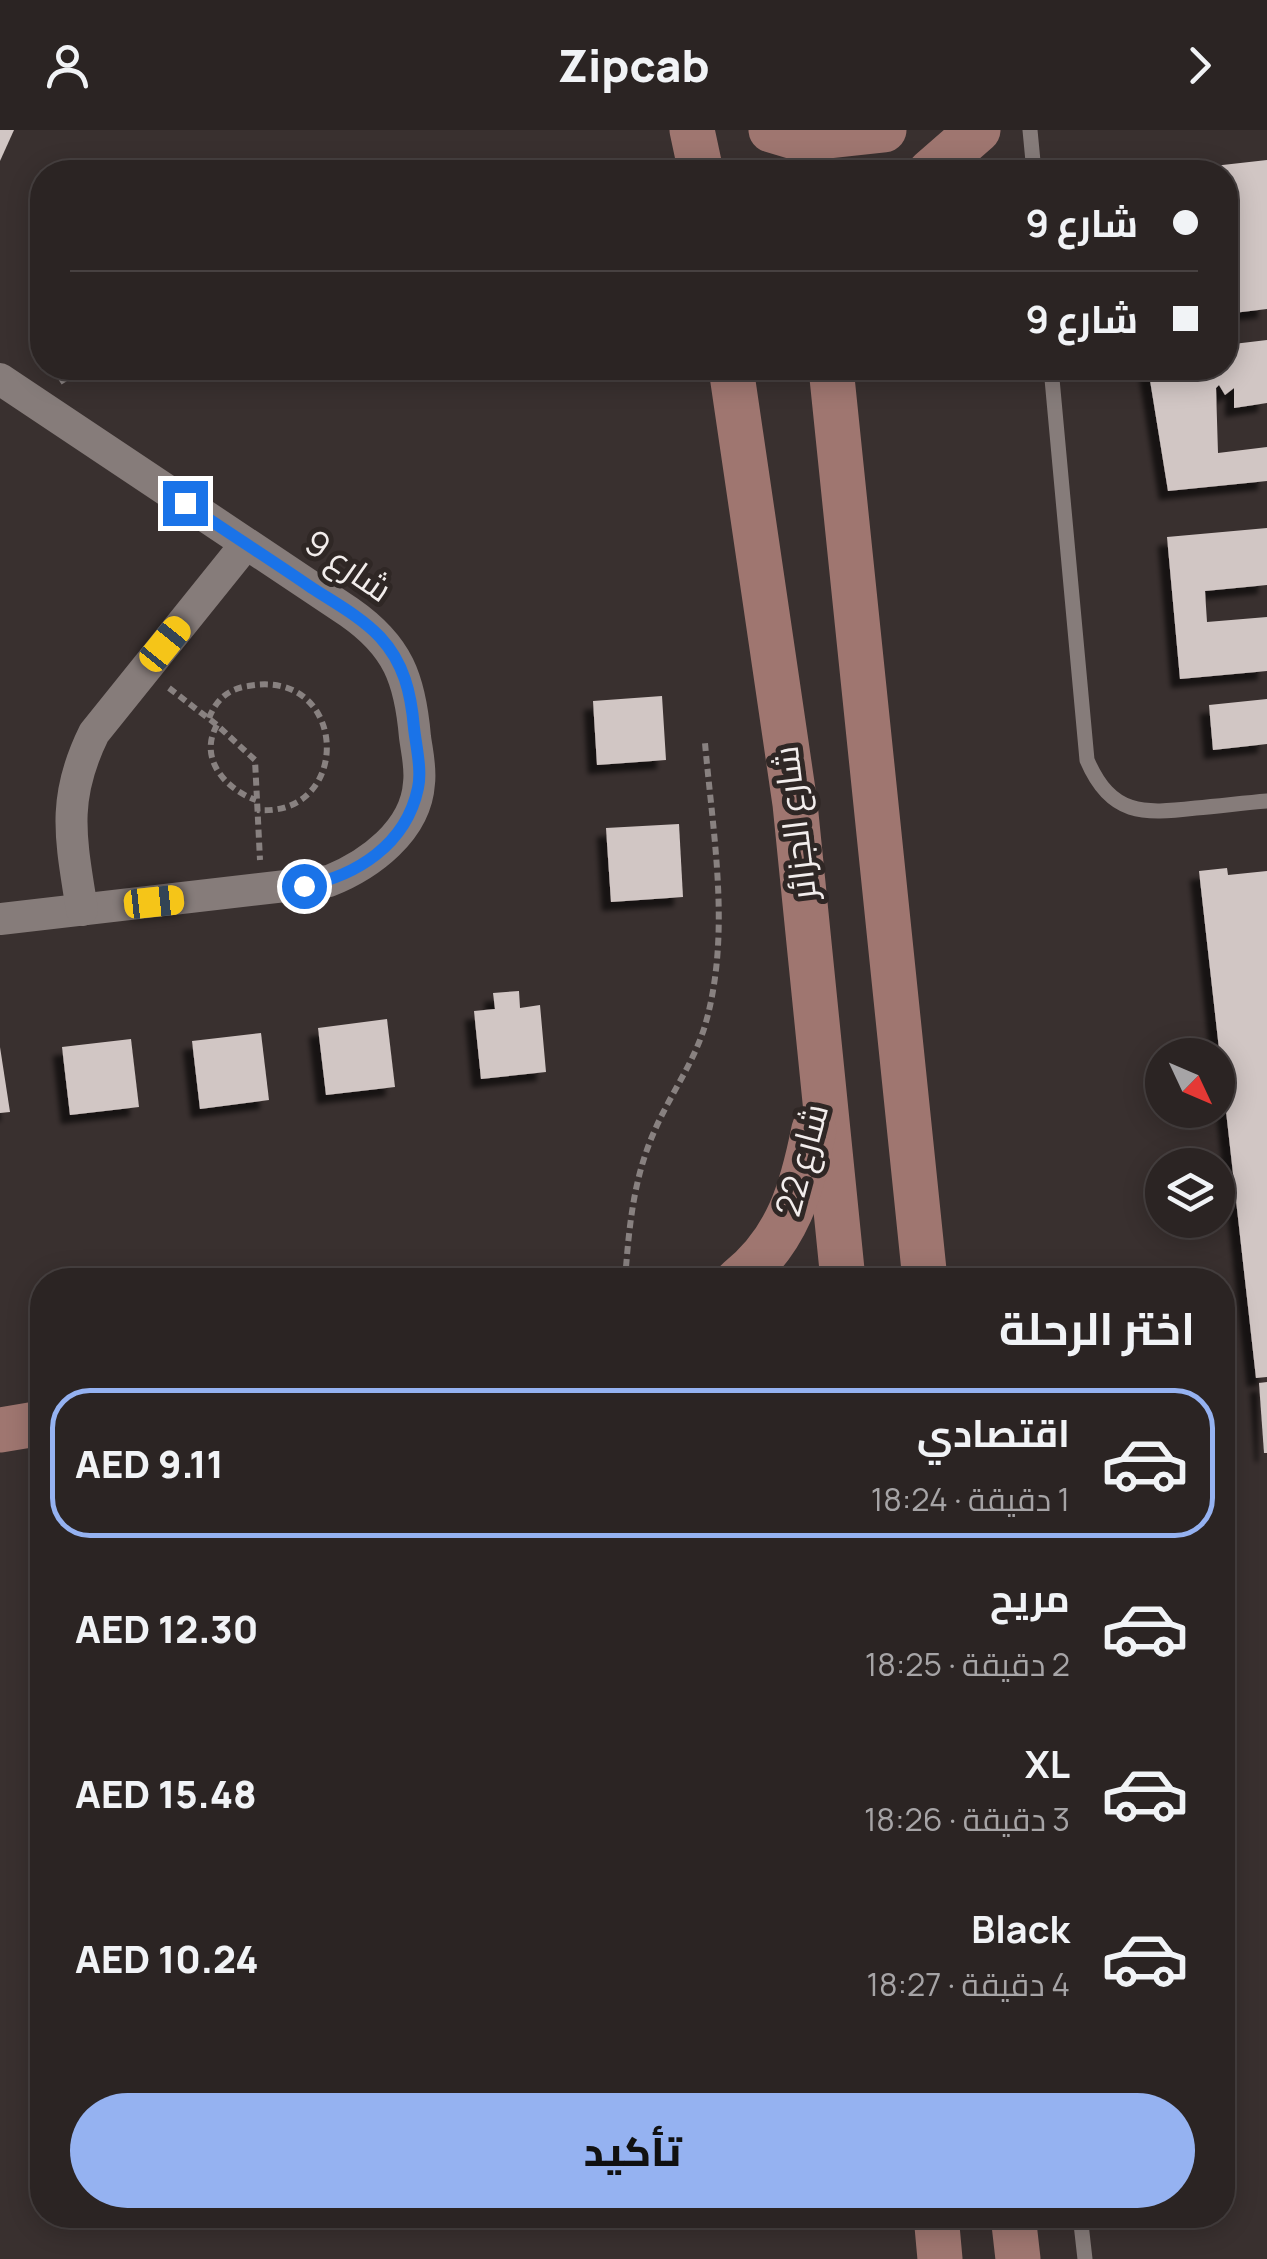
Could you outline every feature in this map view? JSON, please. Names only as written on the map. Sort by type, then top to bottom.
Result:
[{"type":"main road","points":[[692,130],[698,160]]},
{"type":"main road","points":[[794,143],[884,130]]},
{"type":"main road","points":[[944,160],[978,130]]},
{"type":"main road","name":"شارع الجزائر","points":[[734,380],[795,804],[842,1268]]},
{"type":"main road","points":[[832,380],[925,1268]]},
{"type":"main road","points":[[837,425],[847,380]]},
{"type":"main road","name":"شارع 22","points":[[751,1268],[764,1256],[795,1208],[823,1083]]},
{"type":"main road","points":[[0,1430],[30,1425]]},
{"type":"main road","points":[[937,2228],[940,2259]]},
{"type":"main road","points":[[1014,2228],[1018,2259]]},
{"type":"street","name":"شارع 9","points":[[0,378],[366,624],[394,655],[412,699],[420,784],[403,825],[374,858],[329,881],[0,919]]},
{"type":"street","points":[[82,910],[70,830],[76,776],[94,732],[246,544]]},
{"type":"lane","points":[[1030,130],[1033,160]]},
{"type":"lane","points":[[1053,380],[1087,760],[1094,778],[1121,804],[1151,814],[1267,801]]},
{"type":"lane","points":[[1081,2228],[1085,2259]]},
{"type":"path","points":[[145,670],[217,725],[255,760],[262,891]]},
{"type":"path","points":[[208,718],[213,707],[230,692],[266,684],[294,691],[320,713],[327,753],[319,780],[297,803],[285,809],[256,805],[234,790],[219,773],[210,753],[217,725]]},
{"type":"path","points":[[626,1268],[630,1208],[640,1170],[654,1132],[692,1062],[714,987],[720,927],[705,743]]},
{"type":"building","points":[[0,130],[14,130],[0,161]]},
{"type":"building","points":[[1267,160],[1267,309],[1238,312],[1238,163]]},
{"type":"building","points":[[1267,340],[1267,403],[1234,408],[1234,388],[1225,395],[1219,385],[1216,388],[1218,453],[1267,447],[1267,481],[1168,491],[1150,380],[1238,380],[1238,343]]},
{"type":"building","points":[[1267,528],[1267,585],[1205,591],[1207,622],[1267,617],[1267,671],[1180,679],[1167,537]]},
{"type":"building","points":[[662,696],[666,760],[597,765],[593,701]]},
{"type":"building","points":[[1267,699],[1267,744],[1213,750],[1209,705]]},
{"type":"building","points":[[679,824],[683,897],[611,902],[606,828]]},
{"type":"building","points":[[1227,868],[1228,875],[1267,871],[1267,1377],[1256,1378],[1235,1191],[1235,1148],[1230,1148],[1228,1128],[1235,1128],[1235,1038],[1218,1038],[1199,871]]},
{"type":"building","points":[[519,991],[520,1008],[540,1005],[546,1072],[481,1079],[474,1011],[495,1009],[493,993]]},
{"type":"building","points":[[387,1019],[395,1087],[326,1095],[318,1028]]},
{"type":"building","points":[[261,1033],[269,1100],[200,1109],[192,1041]]},
{"type":"building","points":[[131,1039],[139,1107],[70,1115],[62,1047]]},
{"type":"building","points":[[0,1047],[10,1112],[0,1113]]},
{"type":"building","points":[[1267,1382],[1267,1453],[1264,1453],[1259,1383]]},
{"type":"route","points":[[185,503],[366,624],[394,655],[405,676],[412,699],[420,784],[413,806],[403,825],[374,858],[352,872],[304,886]]}]
